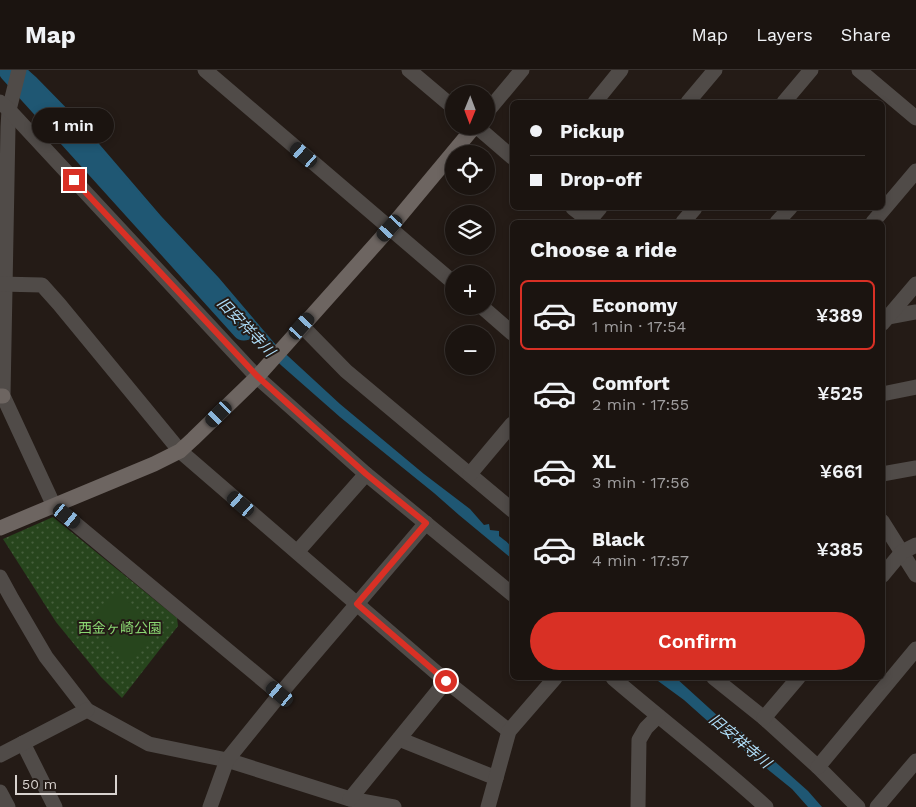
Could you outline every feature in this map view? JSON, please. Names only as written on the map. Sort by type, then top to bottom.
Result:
[{"type":"street","points":[[19,70],[14,92],[5,106],[1,396],[54,506],[280,694]]},
{"type":"street","points":[[204,70],[445,275]]},
{"type":"street","points":[[409,70],[425,75],[445,98]]},
{"type":"street","points":[[495,102],[522,70]]},
{"type":"street","points":[[597,100],[621,70]]},
{"type":"street","points":[[690,100],[715,70]]},
{"type":"street","points":[[786,100],[811,70]]},
{"type":"street","points":[[859,70],[882,98],[916,118]]},
{"type":"street","points":[[5,106],[257,376],[366,474],[510,592]]},
{"type":"street","points":[[0,528],[154,464],[180,451],[194,440],[268,364],[390,228],[468,135]]},
{"type":"street","points":[[486,135],[510,155]]},
{"type":"street","points":[[885,208],[916,171]]},
{"type":"street","points":[[575,210],[588,220]]},
{"type":"street","points":[[685,220],[694,210]]},
{"type":"street","points":[[779,220],[788,210]]},
{"type":"street","points":[[875,220],[883,210]]},
{"type":"street","points":[[2,284],[42,284],[180,451],[446,681],[509,731]]},
{"type":"street","points":[[885,320],[916,284]]},
{"type":"street","points":[[885,320],[916,312]]},
{"type":"street","points":[[491,315],[510,331]]},
{"type":"street","points":[[298,330],[510,508]]},
{"type":"street","points":[[885,393],[916,387]]},
{"type":"street","points":[[470,474],[510,426]]},
{"type":"street","points":[[885,473],[916,468]]},
{"type":"street","points":[[297,552],[366,474]]},
{"type":"street","points":[[210,807],[227,760],[280,694],[426,523]]},
{"type":"street","points":[[885,526],[916,574]]},
{"type":"street","points":[[885,572],[902,552],[916,545]]},
{"type":"street","points":[[0,577],[46,657],[88,710],[149,744],[227,760],[350,798],[394,807]]},
{"type":"street","points":[[818,767],[916,650]]},
{"type":"street","points":[[488,807],[509,731],[553,680]]},
{"type":"street","points":[[615,680],[766,807]]},
{"type":"street","points":[[716,680],[764,718],[818,767],[858,807]]},
{"type":"street","points":[[764,718],[796,680]]},
{"type":"street","points":[[350,798],[446,681]]},
{"type":"street","points":[[1,753],[88,710]]},
{"type":"street","points":[[638,807],[639,740],[646,728],[658,716]]},
{"type":"street","points":[[399,738],[496,778]]},
{"type":"street","points":[[23,743],[55,807]]},
{"type":"street","points":[[876,807],[916,761]]},
{"type":"street","points":[[0,792],[8,807]]},
{"type":"green space","name":"西金ヶ崎公園","points":[[53,517],[177,618],[178,626],[122,698],[101,677],[56,622],[3,539]]},
{"type":"green space","points":[[116,592],[159,628],[130,662],[87,626]]},
{"type":"water","points":[[13,70],[28,70],[82,124],[276,345],[340,404],[424,474],[470,509],[484,525],[489,524],[490,530],[499,531],[499,536],[510,546],[510,557],[340,417],[282,366],[229,315],[211,283],[173,249],[161,228],[57,112]]},
{"type":"water","points":[[657,680],[678,680],[730,727],[736,727],[808,791],[822,807],[808,807],[792,789],[719,730],[717,725],[712,725],[684,700]]},
{"type":"waterway","name":"旧安祥寺川","points":[[11,70],[244,328]]},
{"type":"route","points":[[74,180],[257,376],[366,474],[426,523],[357,604],[446,681]]}]
